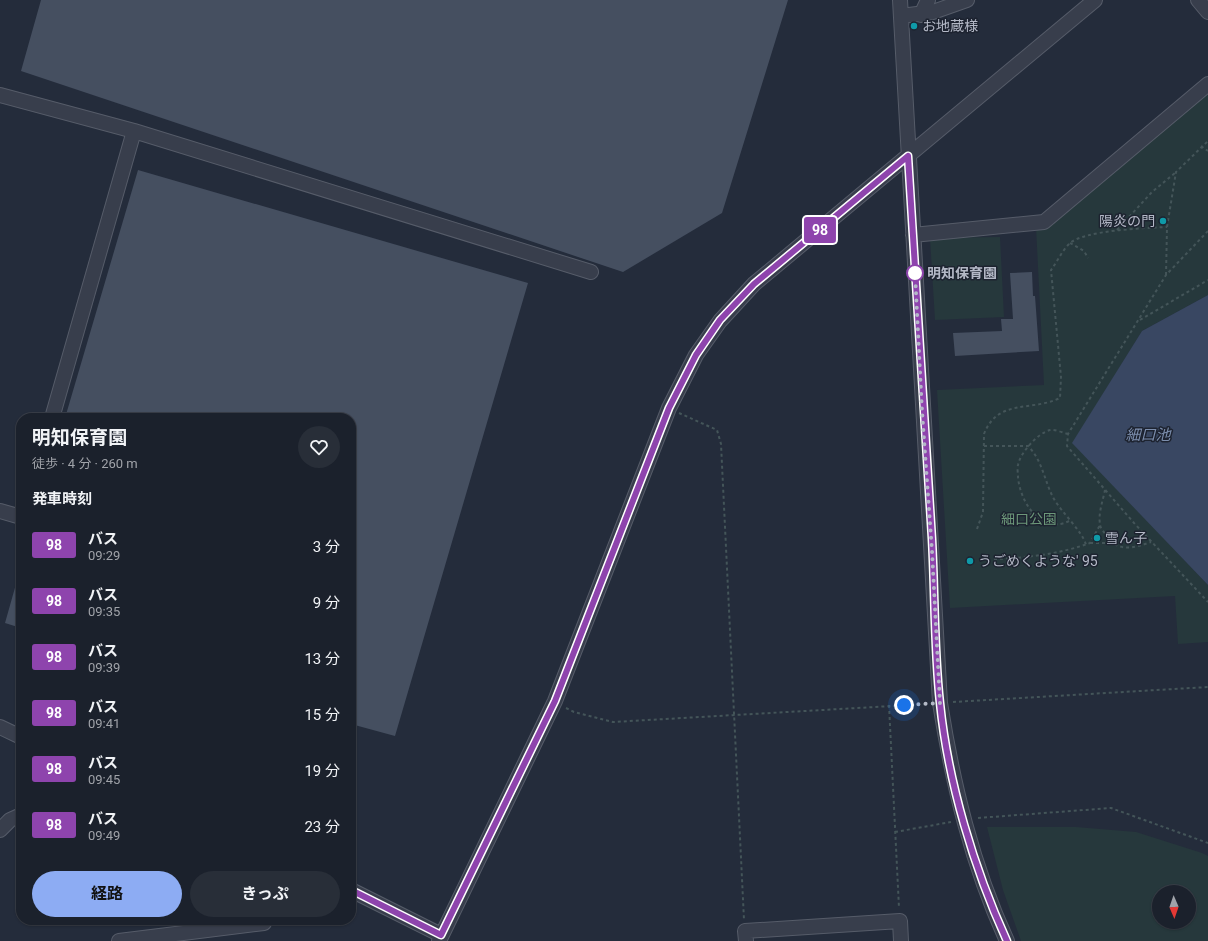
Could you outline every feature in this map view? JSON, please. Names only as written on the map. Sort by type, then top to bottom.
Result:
[{"type":"street","points":[[900,0],[940,703],[947,750],[963,820],[996,916],[1007,941]]},
{"type":"street","points":[[921,15],[928,0]]},
{"type":"street","points":[[901,16],[921,15],[967,0]]},
{"type":"street","points":[[356,893],[440,938],[555,701],[669,408],[696,355],[720,320],[754,284],[1095,0]]},
{"type":"street","points":[[1198,0],[1208,12]]},
{"type":"street","points":[[913,235],[1044,222],[1208,84]]},
{"type":"street","points":[[0,95],[134,131],[591,272]]},
{"type":"street","points":[[53,413],[134,131]]},
{"type":"street","points":[[0,511],[16,516]]},
{"type":"street","points":[[0,727],[16,735]]},
{"type":"street","points":[[0,830],[10,820],[16,817]]},
{"type":"street","points":[[745,936],[900,921],[901,941]]},
{"type":"street","points":[[119,941],[248,925]]},
{"type":"path","points":[[1116,231],[1152,192],[1176,172],[1201,146],[1208,141]]},
{"type":"path","points":[[1201,146],[1208,151]]},
{"type":"path","points":[[1166,275],[1167,227],[1176,172]]},
{"type":"path","points":[[977,529],[983,512],[984,434],[987,426],[999,412],[1049,404],[1060,398],[1061,377],[1051,270],[1070,243],[1088,236],[1116,231],[1167,227]]},
{"type":"path","points":[[1208,231],[1166,275],[1068,434],[1067,446],[1151,542],[1208,602]]},
{"type":"path","points":[[1070,243],[1084,251],[1088,258]]},
{"type":"path","points":[[1138,321],[1208,280]]},
{"type":"path","points":[[669,408],[717,430],[721,444],[745,936]]},
{"type":"path","points":[[1068,434],[1052,430],[1042,433],[1028,446],[1018,465],[1019,489],[1024,500],[1033,513],[1040,519],[1053,525],[1059,526],[1068,521]]},
{"type":"path","points":[[984,446],[1028,446],[1034,451],[1044,470],[1054,498],[1068,521],[1084,538],[1086,545]]},
{"type":"path","points":[[1090,543],[1100,525],[1101,505],[1106,490]]},
{"type":"path","points":[[1025,518],[1033,513]]},
{"type":"path","points":[[1100,525],[1111,543]]},
{"type":"path","points":[[994,560],[1020,559],[1070,550],[1090,543],[1111,543],[1120,547],[1135,548],[1151,542]]},
{"type":"path","points":[[555,701],[574,712],[612,722],[940,703],[978,699],[1208,687]]},
{"type":"path","points":[[889,705],[900,921]]},
{"type":"path","points":[[895,832],[963,820],[1110,808],[1208,843]]},
{"type":"green space","name":"細口公園","points":[[1208,91],[1208,295],[1142,331],[1073,443],[1208,585],[1208,642],[1178,644],[1175,596],[950,608],[937,390],[1044,385],[1036,227]]},
{"type":"green space","points":[[1000,237],[1004,317],[935,320],[930,238]]},
{"type":"green space","points":[[987,827],[1076,827],[1136,832],[1208,856],[1208,941],[1021,941],[1003,890]]},
{"type":"water","name":"細口池","points":[[1208,295],[1208,585],[1072,443],[1142,331]]},
{"type":"building","points":[[41,0],[788,0],[722,213],[623,272],[21,71]]},
{"type":"building","points":[[138,170],[528,283],[395,736],[356,725],[356,413],[66,413]]},
{"type":"building","points":[[1032,272],[1039,351],[955,356],[953,333],[1002,331],[1001,319],[1013,319],[1010,273]]},
{"type":"building","points":[[16,584],[16,626],[5,623]]},
{"type":"bus line","name":"98","points":[[356,893],[441,935],[555,701],[669,408],[696,355],[720,320],[754,284],[908,156],[940,703],[947,750],[963,820],[976,863],[1007,941]]},
{"type":"place","name":"お地蔵様","points":[[914,26]]},
{"type":"place","name":"陽炎の門","points":[[1163,221]]},
{"type":"place","name":"明知保育園","points":[[915,273]]},
{"type":"place","name":"雪ん子","points":[[1097,538]]},
{"type":"place","name":"うごめくような' 95","points":[[970,561]]},
{"type":"route","points":[[904,705],[940,703],[915,273]]}]
